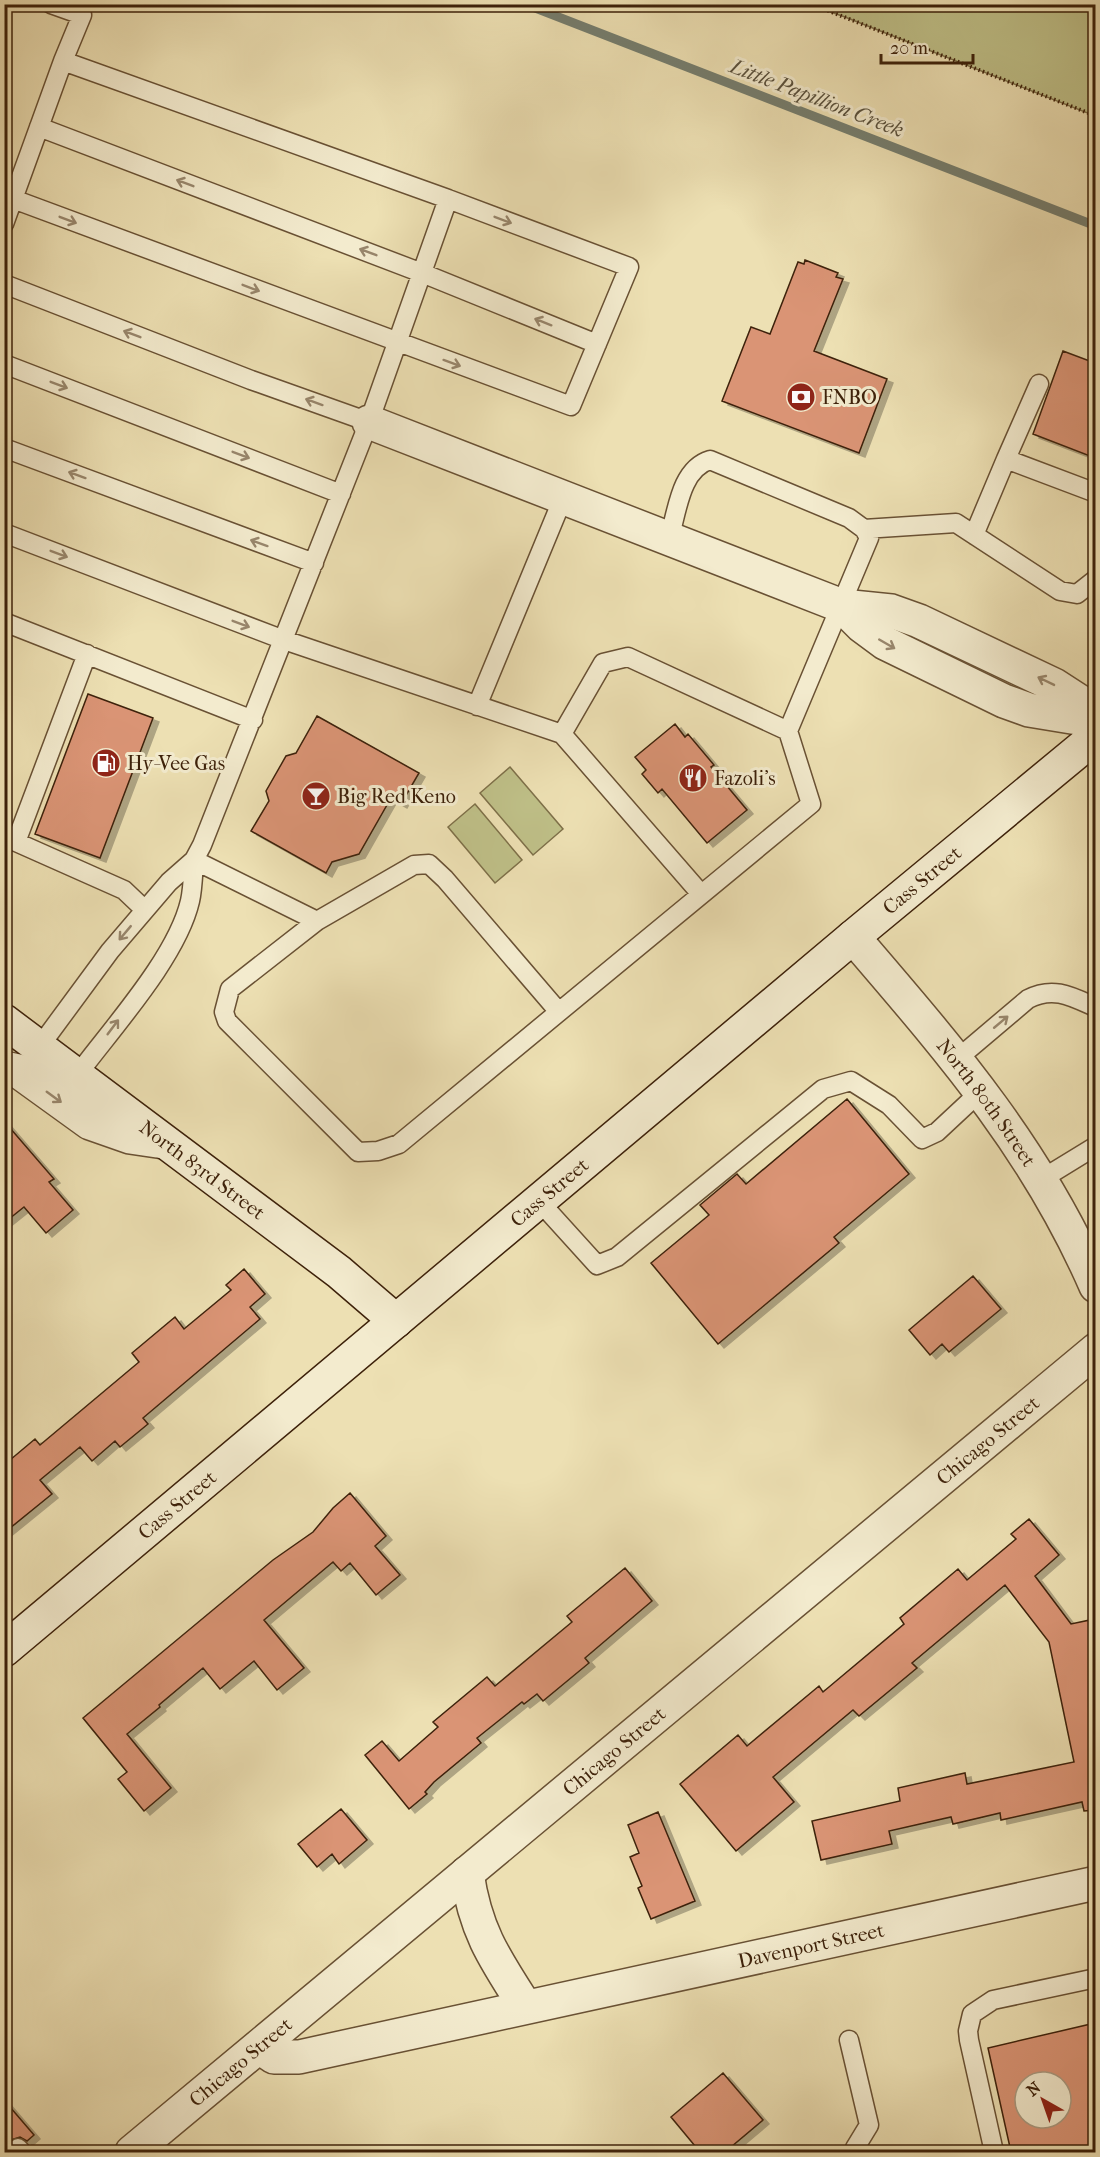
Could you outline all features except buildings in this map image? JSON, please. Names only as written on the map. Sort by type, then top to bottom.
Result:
[{"type":"street","points":[[369,422],[842,606],[891,611],[919,621],[1054,685],[1095,711]]},
{"type":"street","points":[[842,606],[862,626],[885,643],[1004,701],[1029,710],[1095,721]]},
{"type":"street","name":"Cass Street","points":[[4,1650],[1095,736]]},
{"type":"street","name":"North 80th Street","points":[[853,937],[956,1060],[1020,1143],[1042,1179],[1095,1286]]},
{"type":"street","name":"North 83rd Street","points":[[4,1021],[78,1074],[164,1142],[339,1272],[396,1321]]},
{"type":"street","points":[[4,1068],[18,1071],[90,1123],[130,1137],[164,1142]]},
{"type":"street","name":"Chicago Street","points":[[132,2152],[1095,1350]]},
{"type":"street","points":[[467,1872],[472,1908],[480,1929],[490,1950],[525,2006]]},
{"type":"street","name":"Davenport Street","points":[[259,2047],[274,2057],[293,2058],[1095,1883]]},
{"type":"lane","points":[[4,224],[82,15],[51,4]]},
{"type":"lane","points":[[14,200],[570,406],[629,267],[448,199],[63,61]]},
{"type":"lane","points":[[39,127],[422,273],[597,344]]},
{"type":"lane","points":[[78,1074],[151,977],[180,929],[191,900],[194,860],[253,720],[369,422],[448,199]]},
{"type":"lane","points":[[4,285],[251,380],[369,422]]},
{"type":"lane","points":[[4,364],[341,494]]},
{"type":"lane","points":[[974,535],[1039,384]]},
{"type":"lane","points":[[4,448],[314,563]]},
{"type":"lane","points":[[1006,459],[1095,493]]},
{"type":"lane","points":[[559,1012],[445,879],[429,864],[414,865],[317,921],[230,989],[224,1012],[227,1021],[358,1152],[378,1151],[399,1144],[559,1012],[701,894],[811,804],[788,730],[842,606],[868,538],[864,529],[849,518],[710,460],[699,463],[689,472],[669,539]]},
{"type":"lane","points":[[477,706],[563,498]]},
{"type":"lane","points":[[864,529],[956,523],[1060,591],[1077,594],[1095,579]]},
{"type":"lane","points":[[4,533],[284,640],[562,734],[701,894]]},
{"type":"lane","points":[[4,622],[253,720]]},
{"type":"lane","points":[[87,654],[16,842],[124,890],[145,910]]},
{"type":"lane","points":[[562,734],[603,663],[628,657],[788,730]]},
{"type":"lane","points":[[40,1046],[110,951],[169,882],[194,860]]},
{"type":"lane","points":[[194,860],[317,921]]},
{"type":"lane","points":[[956,1060],[1028,999],[1038,994],[1057,991],[1095,1007]]},
{"type":"lane","points":[[539,1201],[597,1265],[617,1257],[823,1089],[851,1081],[889,1105],[922,1140],[937,1132],[981,1091]]},
{"type":"lane","points":[[1042,1179],[1095,1146]]},
{"type":"lane","points":[[994,2152],[968,2031],[972,2014],[993,2000],[1095,1978]]},
{"type":"lane","points":[[849,2040],[869,2125],[855,2148],[856,2152]]},
{"type":"path","points":[[811,4],[1095,116]]},
{"type":"green space","points":[[811,5],[1095,5],[1095,116],[845,17]]},
{"type":"green space","points":[[510,767],[563,829],[533,855],[480,793]]},
{"type":"green space","points":[[475,804],[522,860],[495,883],[448,827]]},
{"type":"waterway","name":"Little Papillion Creek","points":[[525,4],[1096,226]]},
{"type":"place","name":"FNBO","points":[[801,397]]},
{"type":"place","name":"Hy-Vee Gas","points":[[106,763]]},
{"type":"place","name":"Fazoli's","points":[[693,778]]},
{"type":"place","name":"Big Red Keno","points":[[316,796]]}]
